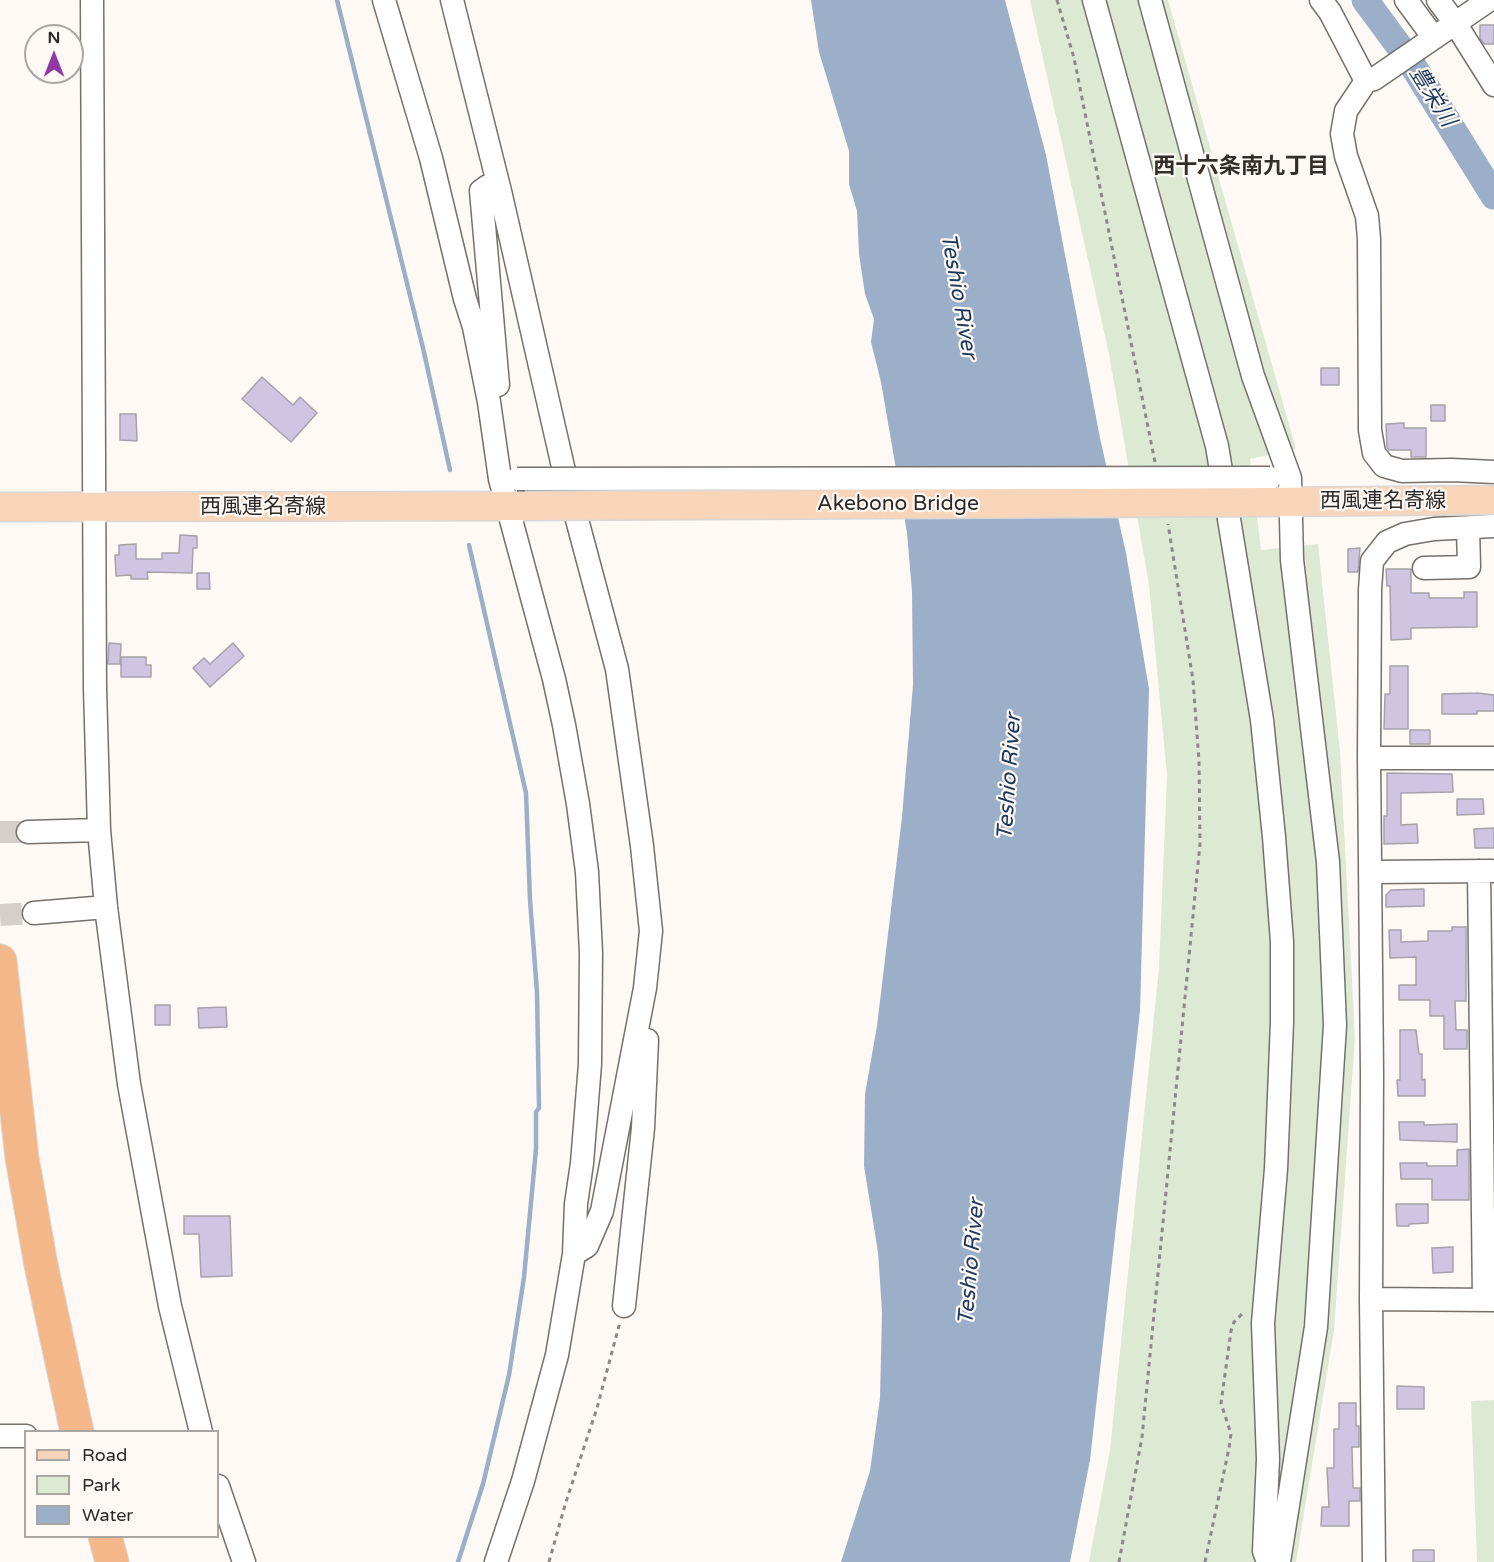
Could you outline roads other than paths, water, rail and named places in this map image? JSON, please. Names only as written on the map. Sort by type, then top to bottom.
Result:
[{"type":"highway","points":[[0,961],[22,1158],[43,1276],[77,1430]]},
{"type":"highway","points":[[106,1538],[112,1562]]},
{"type":"main road","name":"西風連名寄線","points":[[1281,490],[1494,500]]},
{"type":"main road","name":"Akebono Bridge","points":[[512,493],[1281,490]]},
{"type":"main road","name":"西風連名寄線","points":[[0,507],[94,507],[512,493]]},
{"type":"street","points":[[92,0],[95,688],[99,830],[106,908],[129,1084],[170,1306],[201,1430]]},
{"type":"street","points":[[384,0],[431,158],[474,327],[489,402],[562,714],[587,872],[591,952],[590,1064],[582,1163],[576,1204],[574,1254],[557,1355],[523,1480],[496,1562]]},
{"type":"street","points":[[452,0],[500,191],[564,471],[617,669],[642,846],[651,931],[645,988],[634,1054],[622,1102],[602,1210],[591,1240],[583,1250],[574,1254]]},
{"type":"street","points":[[1094,0],[1217,446],[1262,720],[1274,837],[1281,942],[1276,1169],[1263,1323],[1268,1459],[1264,1551],[1268,1562]]},
{"type":"street","points":[[1150,0],[1253,376],[1281,490],[1292,560],[1328,862],[1335,1024],[1316,1327],[1279,1562]]},
{"type":"street","points":[[1322,0],[1370,80]]},
{"type":"street","points":[[1406,0],[1431,41]]},
{"type":"street","points":[[1438,0],[1494,86]]},
{"type":"street","points":[[1489,0],[1370,80],[1346,111],[1342,134],[1346,156],[1367,216],[1370,430],[1374,453],[1384,466],[1402,471],[1494,472]]},
{"type":"street","points":[[489,402],[496,393],[498,378],[481,191],[488,186],[500,191]]},
{"type":"street","points":[[1374,1562],[1369,758],[1372,561],[1387,542],[1405,534],[1434,529],[1494,526]]},
{"type":"street","points":[[1424,568],[1469,567],[1468,528]]},
{"type":"street","points":[[1369,758],[1494,758]]},
{"type":"street","points":[[28,832],[99,830]]},
{"type":"street","points":[[1370,872],[1486,871],[1489,1300],[1371,1299]]},
{"type":"street","points":[[34,913],[106,908]]},
{"type":"street","points":[[624,1306],[643,1128],[648,1019],[645,988]]},
{"type":"street","points":[[0,1436],[24,1436]]},
{"type":"street","points":[[219,1489],[244,1562]]},
{"type":"water","name":"Teshio River","points":[[811,0],[1005,0],[1046,155],[1100,438],[1126,553],[1149,689],[1140,1011],[1090,1460],[1070,1562],[841,1562],[870,1471],[880,1398],[882,1312],[878,1252],[864,1166],[865,1094],[877,1026],[902,817],[913,685],[912,591],[907,533],[881,382],[871,342],[874,319],[865,294],[859,254],[857,211],[849,184],[849,151],[819,52]]},
{"type":"waterway","points":[[337,0],[423,348],[450,470]]},
{"type":"waterway","name":"豊栄川","points":[[1365,0],[1410,61],[1494,196]]},
{"type":"waterway","points":[[458,1562],[483,1484],[509,1375],[524,1277],[536,1149],[536,1112],[539,1108],[537,992],[530,900],[526,793],[469,545]]},
{"type":"tunnel","points":[[0,832],[28,832]]},
{"type":"tunnel","points":[[0,915],[34,913]]},
{"type":"district","name":"西十六条南九丁目","points":[[1241,167]]}]
